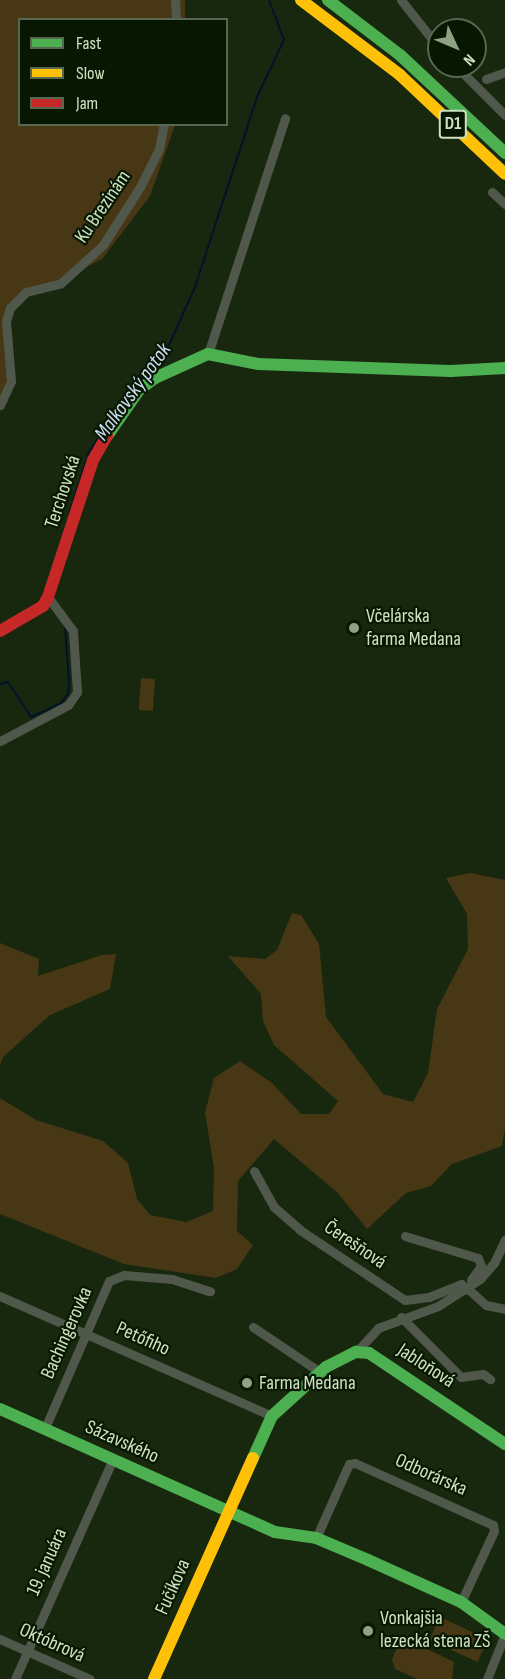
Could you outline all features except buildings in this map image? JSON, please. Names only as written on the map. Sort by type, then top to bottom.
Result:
[{"type":"main road","name":"D1","points":[[301,0],[400,75],[505,174]]},
{"type":"main road","name":"D1","points":[[328,0],[400,56],[505,153]]},
{"type":"main road","points":[[208,354],[258,364],[451,371],[505,368]]},
{"type":"main road","name":"Terchovská","points":[[46,601],[93,460],[120,413],[139,390],[156,378],[208,354]]},
{"type":"main road","points":[[0,631],[46,601]]},
{"type":"main road","points":[[364,1349],[320,1371],[272,1416],[228,1511],[276,1532],[316,1538],[461,1602],[505,1634]]},
{"type":"main road","name":"Jabloňová","points":[[364,1349],[505,1444]]},
{"type":"main road","name":"Sázavského","points":[[0,1408],[228,1511]]},
{"type":"main road","name":"Fučíkova","points":[[154,1679],[228,1511]]},
{"type":"street","points":[[175,0],[176,18]]},
{"type":"street","points":[[401,0],[427,33]]},
{"type":"street","points":[[486,79],[505,72]]},
{"type":"street","points":[[468,78],[505,115]]},
{"type":"street","points":[[208,354],[285,118]]},
{"type":"street","name":"Ku Brezinám","points":[[0,405],[11,381],[6,321],[10,308],[26,292],[61,283],[103,245],[159,149],[164,126]]},
{"type":"street","points":[[492,192],[505,204]]},
{"type":"street","points":[[0,741],[68,705],[78,692],[73,631],[46,601]]},
{"type":"street","name":"Čerešňová","points":[[254,1171],[274,1207],[300,1230],[405,1300],[429,1297],[464,1287],[478,1273],[481,1261],[478,1258],[405,1236]]},
{"type":"street","name":"Čerešňová","points":[[364,1349],[378,1328],[401,1317],[438,1306],[464,1287],[494,1263],[505,1239]]},
{"type":"street","name":"Bachingerovka","points":[[45,1428],[85,1333],[110,1281],[116,1277],[172,1279],[210,1291]]},
{"type":"street","points":[[464,1287],[486,1305],[505,1309]]},
{"type":"street","name":"Petőfiho","points":[[0,1296],[272,1416]]},
{"type":"street","points":[[401,1317],[455,1373],[466,1379],[483,1374],[490,1379]]},
{"type":"street","points":[[253,1327],[320,1371]]},
{"type":"street","name":"19. januára","points":[[15,1679],[112,1459]]},
{"type":"street","name":"Odborárska","points":[[316,1538],[349,1464],[355,1463],[494,1525],[495,1531],[461,1602]]},
{"type":"street","points":[[487,1679],[505,1634]]},
{"type":"street","name":"Októbrová","points":[[0,1639],[90,1679]]},
{"type":"shaded area","points":[[0,0],[185,0],[185,18],[18,18],[18,126],[175,126],[150,196],[102,259],[10,306],[10,384],[0,398]]},
{"type":"shaded area","points":[[141,678],[155,679],[153,711],[139,710]]},
{"type":"shaded area","points":[[470,873],[505,880],[505,1127],[502,1146],[452,1164],[431,1186],[406,1193],[367,1229],[337,1192],[274,1139],[238,1181],[237,1231],[253,1245],[237,1269],[216,1278],[124,1264],[0,1214],[0,1098],[36,1120],[103,1141],[128,1163],[137,1199],[150,1215],[186,1222],[213,1211],[214,1168],[205,1113],[214,1078],[240,1061],[272,1083],[301,1114],[329,1114],[338,1101],[274,1045],[263,1021],[261,994],[228,956],[265,959],[277,950],[292,913],[301,915],[319,944],[326,1017],[383,1094],[413,1102],[428,1073],[437,1009],[468,949],[467,914],[446,878]]},
{"type":"shaded area","points":[[0,943],[39,959],[38,976],[102,955],[116,954],[110,989],[50,1015],[3,1057],[0,1066]]},
{"type":"shaded area","points":[[440,1617],[488,1639],[477,1662],[429,1640]]},
{"type":"shaded area","points":[[408,1640],[454,1662],[452,1679],[417,1679],[395,1669],[392,1659],[399,1643]]},
{"type":"waterway","name":"Malkovský potok","points":[[118,407],[169,345],[195,287],[257,97],[284,40],[269,0]]},
{"type":"waterway","name":"Malkovský potok","points":[[69,515],[88,455],[114,411]]},
{"type":"waterway","name":"Malkovský potok","points":[[0,684],[8,682],[31,717],[61,703],[68,694],[69,682],[65,626]]},
{"type":"traffic: fast","points":[[328,0],[400,55],[505,153]]},
{"type":"traffic: fast","points":[[107,436],[139,390],[155,378],[208,354],[258,364],[451,371],[505,368]]},
{"type":"traffic: fast","points":[[253,1458],[272,1416],[326,1367],[356,1352],[369,1353],[505,1444]]},
{"type":"traffic: fast","points":[[0,1409],[275,1532],[316,1538],[368,1560],[461,1602],[505,1634]]},
{"type":"traffic: slow","points":[[301,0],[400,75],[505,174]]},
{"type":"traffic: slow","points":[[154,1679],[253,1458]]},
{"type":"traffic: jam","points":[[0,631],[43,606],[48,597],[93,460],[107,436]]},
{"type":"place","name":"Včelárska farma Medana","points":[[354,628]]},
{"type":"place","name":"Farma Medana","points":[[247,1383]]},
{"type":"place","name":"Vonkajšia lezecká stena ZŠ","points":[[368,1631]]}]
